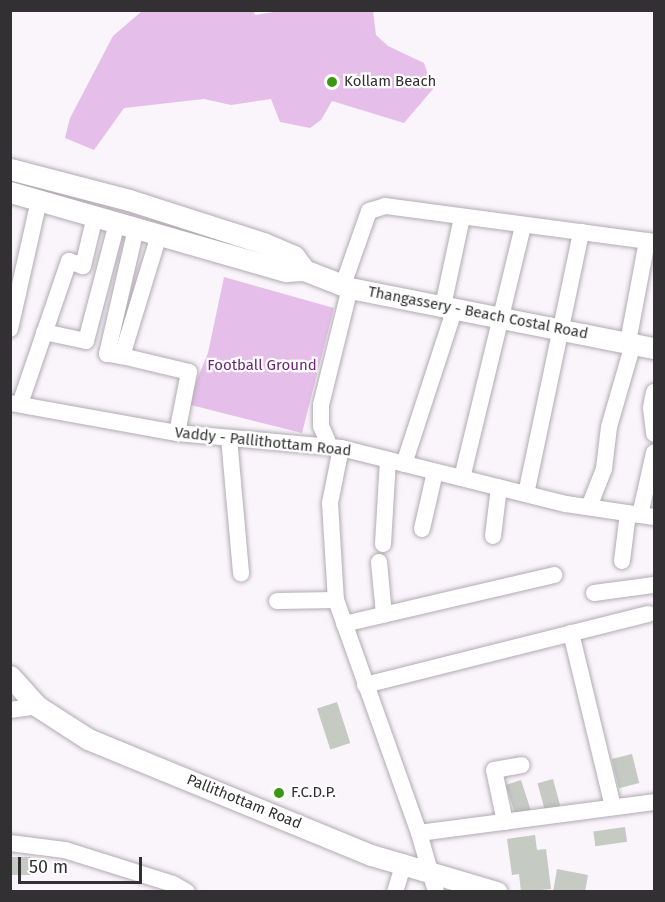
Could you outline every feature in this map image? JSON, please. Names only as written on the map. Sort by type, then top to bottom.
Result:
[{"type":"street","name":"Thangassery - Beach Costal Road","points":[[10,169],[129,200],[263,243],[294,256],[304,270]]},
{"type":"street","name":"Thangassery - Beach Costal Road","points":[[10,192],[286,271],[304,270],[347,286],[654,348]]},
{"type":"street","points":[[10,329],[39,201]]},
{"type":"street","points":[[433,882],[419,833],[364,685],[336,600],[330,503],[335,448],[321,426],[321,405],[347,286],[369,211],[385,206],[651,242],[631,343],[609,427],[604,469],[589,507]]},
{"type":"street","points":[[15,403],[44,332],[69,261],[83,266],[95,216]]},
{"type":"street","points":[[383,544],[396,462],[449,307],[462,217]]},
{"type":"street","points":[[44,332],[86,341],[126,225]]},
{"type":"street","points":[[126,225],[107,354],[189,372],[177,433]]},
{"type":"street","points":[[462,478],[504,318],[523,225]]},
{"type":"street","points":[[526,494],[563,330],[581,232]]},
{"type":"street","points":[[123,356],[159,235]]},
{"type":"street","points":[[654,392],[651,408],[654,434]]},
{"type":"street","name":"Vaddy - Pallithottam Road","points":[[15,403],[177,433],[335,448],[526,494],[641,515]]},
{"type":"street","points":[[229,438],[241,573]]},
{"type":"street","points":[[622,561],[641,515],[654,453]]},
{"type":"street","points":[[422,529],[435,471]]},
{"type":"street","points":[[493,536],[499,487]]},
{"type":"street","points":[[379,562],[384,615]]},
{"type":"street","points":[[344,624],[554,575]]},
{"type":"street","points":[[594,593],[654,585]]},
{"type":"street","points":[[277,601],[336,600]]},
{"type":"street","points":[[364,685],[648,614]]},
{"type":"street","points":[[571,633],[613,807]]},
{"type":"street","name":"Pallithottam Road","points":[[10,676],[37,706],[88,739],[372,855],[404,862],[433,882],[497,891]]},
{"type":"street","points":[[10,710],[37,706]]},
{"type":"street","points":[[505,822],[494,770],[522,765]]},
{"type":"street","points":[[419,833],[654,802]]},
{"type":"street","points":[[10,843],[65,850],[173,884],[187,891]]},
{"type":"street","points":[[395,891],[404,862]]},
{"type":"green space","points":[[253,10],[255,15],[286,10],[373,11],[376,35],[388,46],[424,63],[433,89],[404,123],[332,101],[321,120],[310,128],[280,122],[271,99],[231,105],[204,99],[124,108],[94,150],[65,138],[70,118],[113,36],[142,11]]},
{"type":"green space","name":"Football Ground","points":[[224,277],[334,308],[302,433],[187,404],[208,353]]},
{"type":"building","points":[[337,702],[350,743],[330,749],[317,708]]},
{"type":"building","points":[[632,754],[639,783],[619,788],[612,759]]},
{"type":"building","points":[[553,779],[562,812],[546,816],[538,783]]},
{"type":"building","points":[[521,780],[531,810],[516,815],[506,785]]},
{"type":"building","points":[[625,827],[627,842],[595,846],[593,831]]},
{"type":"building","points":[[535,835],[537,850],[546,849],[551,889],[521,892],[519,874],[512,875],[507,839]]},
{"type":"building","points":[[10,857],[31,857],[31,875],[10,875]]},
{"type":"building","points":[[557,869],[588,875],[585,892],[553,892]]},
{"type":"place","name":"Kollam Beach","points":[[332,82]]},
{"type":"place","name":"F.C.D.P.","points":[[279,793]]}]
